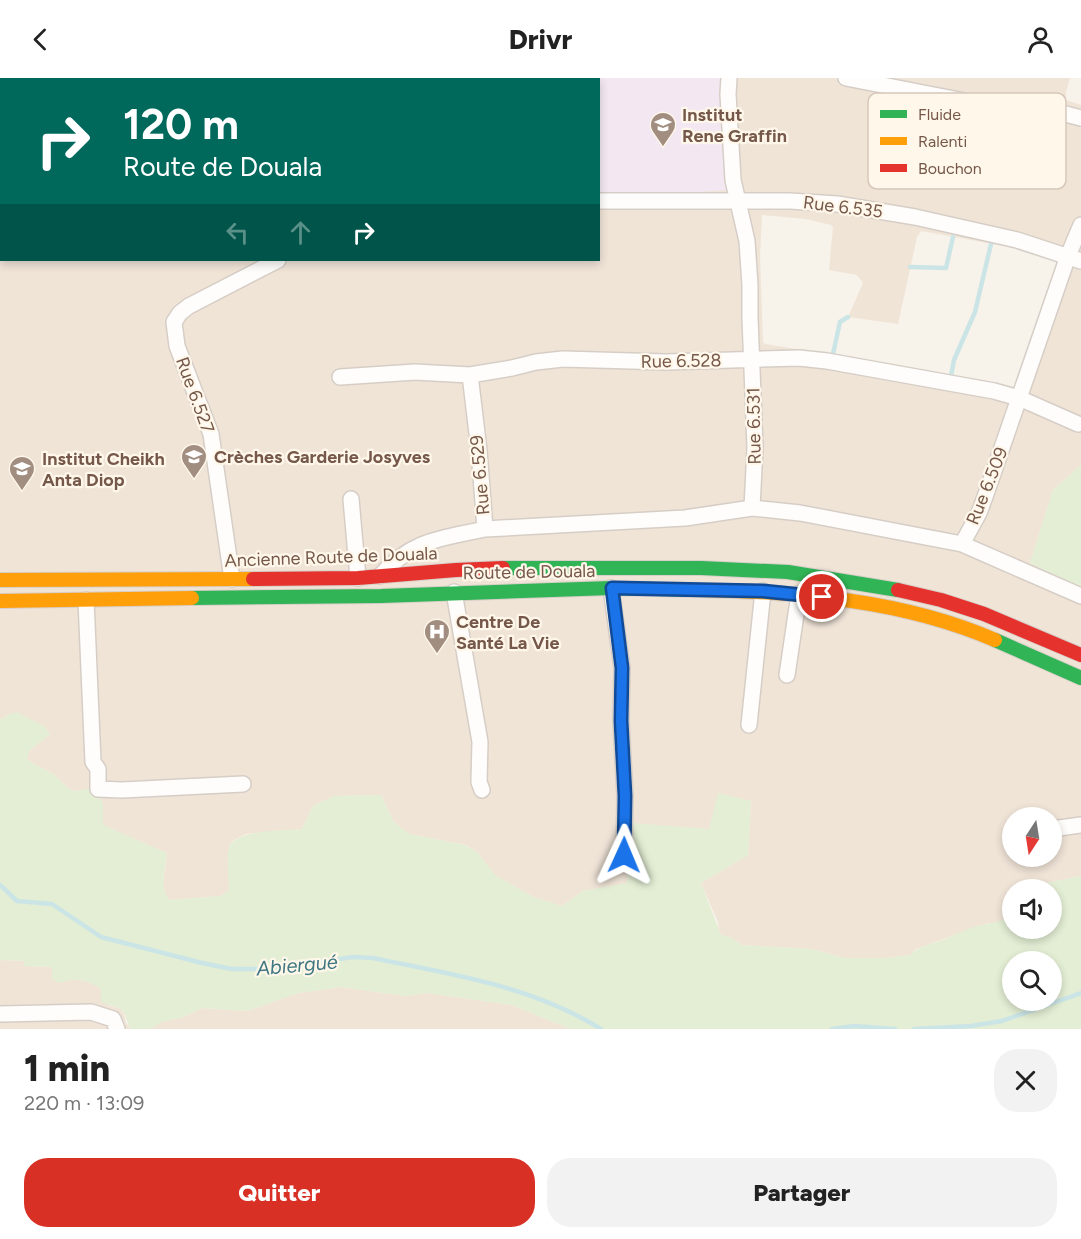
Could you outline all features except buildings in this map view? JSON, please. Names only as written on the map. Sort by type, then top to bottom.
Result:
[{"type":"main road","name":"Ancienne Route de Douala","points":[[0,580],[358,578],[549,567],[701,568],[788,572],[879,585],[941,600],[984,614],[1081,655]]},
{"type":"main road","name":"Route de Douala","points":[[0,601],[381,596],[612,588],[763,591],[868,603],[930,617],[972,630],[1081,678]]},
{"type":"street","name":"Rue 6.531","points":[[729,78],[732,158],[738,202],[747,242],[756,447],[752,508]]},
{"type":"street","points":[[846,78],[923,93]]},
{"type":"street","points":[[1066,114],[1081,118]]},
{"type":"street","name":"Rue 6.535","points":[[600,201],[815,202],[877,210],[1017,240],[1075,259]]},
{"type":"street","name":"Rue 6.509","points":[[752,508],[800,513],[962,544],[979,513],[1019,398],[1075,259],[1081,225]]},
{"type":"street","name":"Rue 6.527","points":[[232,579],[211,434],[177,346],[174,322],[189,306],[273,262]]},
{"type":"street","name":"Rue 6.528","points":[[340,377],[415,372],[470,375],[563,359],[633,362],[800,358],[953,383],[1019,398],[1078,424]]},
{"type":"street","name":"Rue 6.529","points":[[380,575],[410,549],[430,541],[485,529],[470,375]]},
{"type":"street","points":[[351,499],[358,578]]},
{"type":"street","points":[[485,529],[685,519],[752,508]]},
{"type":"street","points":[[962,544],[1081,596]]},
{"type":"street","points":[[380,575],[381,596]]},
{"type":"street","points":[[612,588],[622,668],[624,855]]},
{"type":"street","points":[[749,725],[763,591]]},
{"type":"street","points":[[454,592],[480,742],[479,782],[482,790]]},
{"type":"street","points":[[787,675],[799,594]]},
{"type":"street","points":[[86,600],[93,762],[98,769],[99,789],[243,784]]},
{"type":"street","points":[[1062,828],[1081,825]]},
{"type":"street","points":[[0,1014],[91,1012],[113,1019],[117,1029]]},
{"type":"shaded area","points":[[600,78],[1070,78],[1066,93],[868,93],[868,189],[1066,189],[1066,100],[1081,105],[1081,465],[1053,490],[1030,563],[1081,588],[1081,876],[1062,880],[1002,879],[1001,923],[988,923],[916,949],[911,955],[886,958],[844,958],[812,949],[742,945],[730,937],[721,935],[718,922],[701,883],[748,855],[751,800],[710,829],[632,824],[628,884],[583,891],[562,906],[533,897],[494,875],[478,853],[466,845],[409,834],[393,821],[381,795],[334,796],[313,806],[302,829],[246,834],[234,840],[229,846],[229,890],[221,896],[169,900],[163,892],[167,853],[102,825],[88,789],[76,791],[69,789],[53,774],[29,761],[27,758],[29,751],[50,734],[10,714],[0,720],[0,261],[600,261]],"holes":[[[762,215],[806,219],[833,227],[829,270],[857,275],[863,283],[848,317],[898,324],[917,237],[921,231],[1027,250],[1058,260],[1039,324],[1013,391],[896,365],[765,344],[763,342],[760,256]]]},
{"type":"shaded area","name":"Institut Rene Graffin","points":[[600,78],[728,78],[730,190],[600,198]]},
{"type":"shaded area","points":[[0,960],[24,961],[25,966],[50,967],[67,980],[92,982],[101,989],[110,1006],[120,1008],[131,1029],[0,1029]]},
{"type":"shaded area","points":[[341,987],[405,996],[427,993],[512,1005],[571,1029],[151,1029],[161,1022],[183,1017],[203,1008],[247,1011],[299,993]]},
{"type":"green space","points":[[1081,465],[1081,588],[1030,563],[1053,490]]},
{"type":"green space","points":[[17,712],[44,726],[50,734],[29,751],[27,758],[29,761],[53,774],[69,789],[94,791],[103,803],[103,825],[167,853],[163,883],[169,900],[221,896],[229,890],[228,853],[233,842],[250,834],[302,829],[313,806],[334,796],[381,795],[393,821],[409,834],[465,845],[478,853],[495,875],[533,897],[562,906],[583,891],[627,883],[632,823],[709,829],[718,793],[751,801],[748,855],[701,883],[721,935],[730,937],[742,945],[812,949],[844,958],[886,958],[911,955],[920,948],[971,928],[1002,921],[1002,939],[1062,939],[1062,880],[1081,876],[1081,1029],[571,1029],[512,1005],[427,993],[405,996],[341,987],[299,993],[247,1011],[203,1008],[183,1017],[161,1022],[151,1029],[131,1029],[122,1010],[101,1002],[101,989],[96,986],[86,981],[76,980],[59,983],[52,979],[50,967],[24,966],[24,961],[0,960],[0,720]]},
{"type":"waterway","points":[[910,267],[946,268],[953,237]]},
{"type":"waterway","points":[[951,376],[954,360],[975,312],[991,244]]},
{"type":"waterway","points":[[833,354],[840,322],[848,317]]},
{"type":"waterway","name":"Abiergué","points":[[0,885],[17,901],[52,904],[101,937],[202,963],[232,969],[271,969],[353,957],[373,958],[461,976],[519,992],[575,1014],[601,1029]]},
{"type":"waterway","name":"Abiergué","points":[[914,1029],[971,1026],[1002,1021],[1081,993]]},
{"type":"waterway","name":"Abiergué","points":[[832,1029],[854,1026],[895,1029]]},
{"type":"traffic: fast","points":[[503,568],[701,568],[788,572],[898,590]]},
{"type":"traffic: fast","points":[[192,598],[381,596],[611,588],[700,590]]},
{"type":"traffic: fast","points":[[995,640],[1081,678]]},
{"type":"traffic: slow","points":[[0,580],[253,579]]},
{"type":"traffic: slow","points":[[700,590],[813,596],[887,607],[960,626],[995,640]]},
{"type":"traffic: slow","points":[[0,601],[192,598]]},
{"type":"traffic: jam","points":[[253,579],[358,578],[503,568]]},
{"type":"traffic: jam","points":[[898,590],[941,600],[984,614],[1081,655]]},
{"type":"place","name":"Institut Rene Graffin","points":[[663,148]]},
{"type":"place","name":"Crèches Garderie Josyves","points":[[194,480]]},
{"type":"place","name":"Institut Cheikh Anta Diop","points":[[22,492]]},
{"type":"place","name":"Centre De Santé La Vie","points":[[437,655]]},
{"type":"route","points":[[624,855],[622,668],[612,588],[763,591],[822,597]]}]
